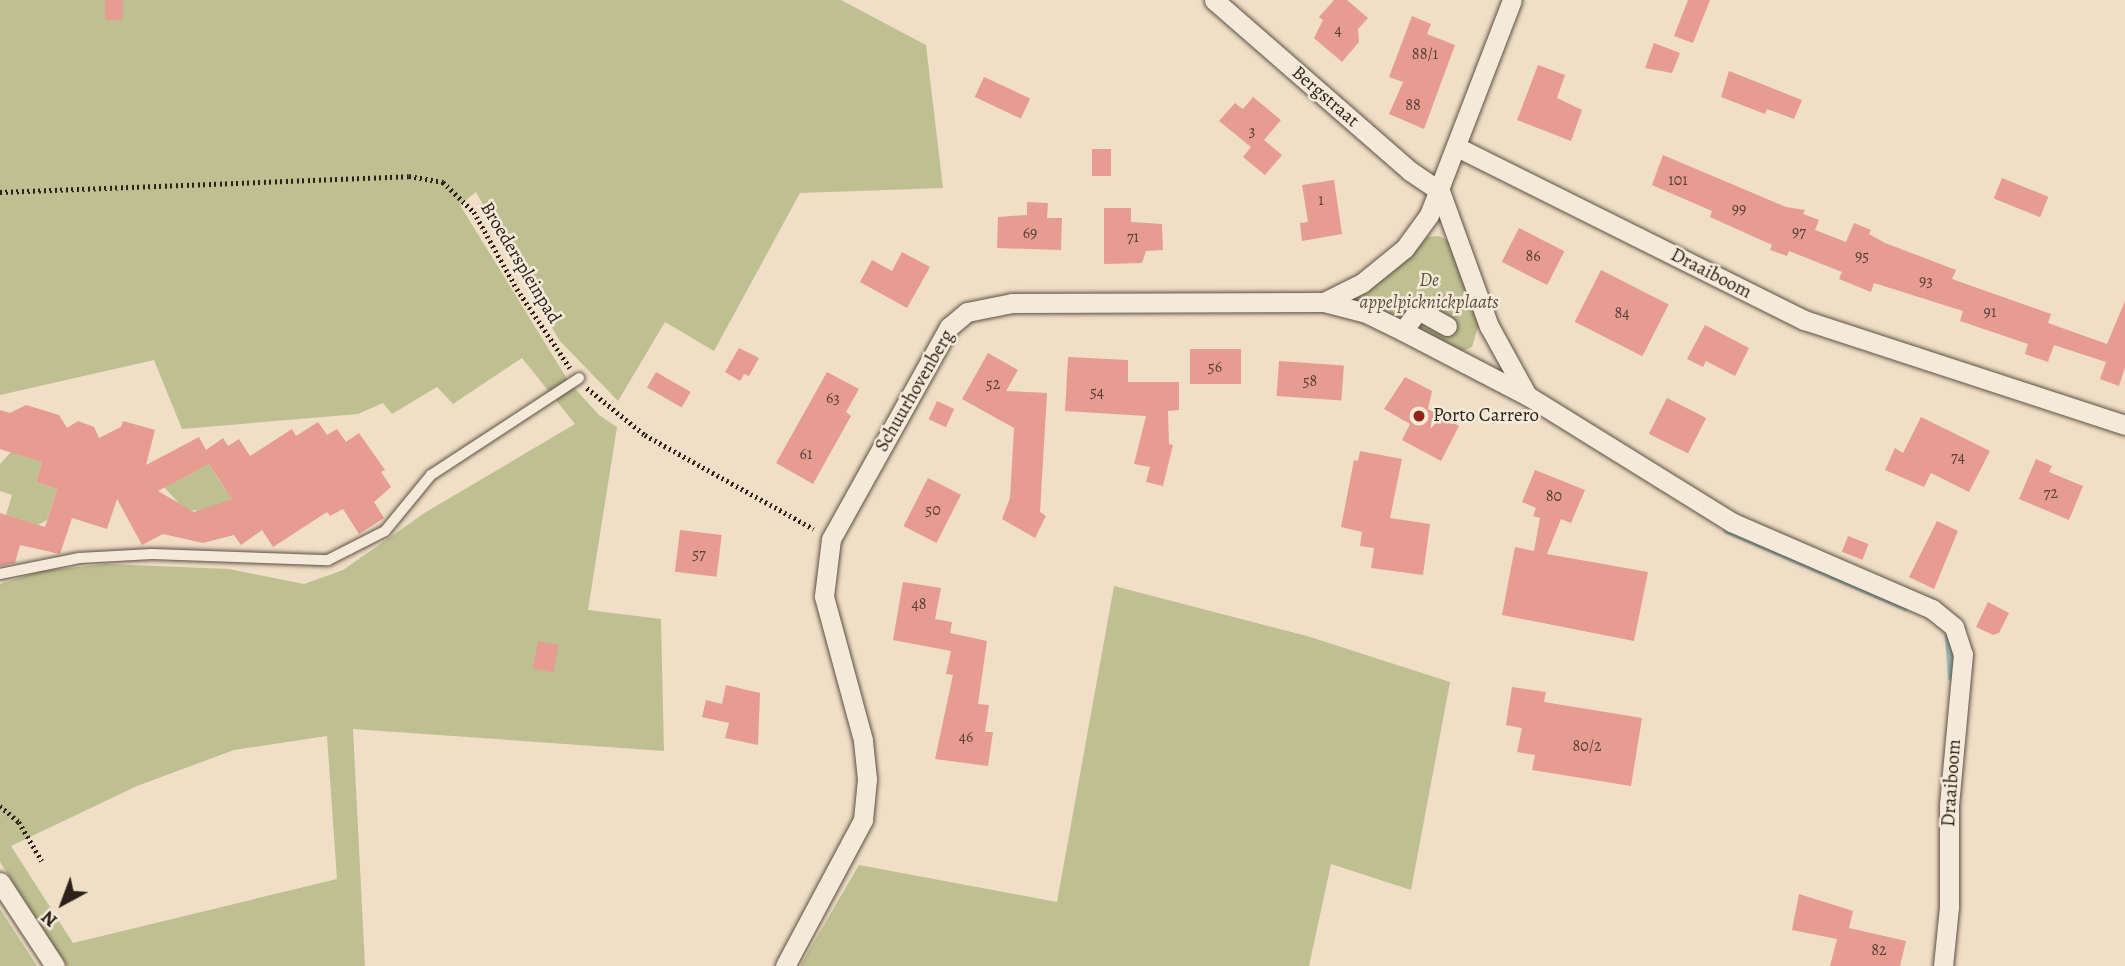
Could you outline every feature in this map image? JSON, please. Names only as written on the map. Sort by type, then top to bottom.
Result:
[{"type":"street","name":"Bergstraat","points":[[1214,0],[1410,171],[1440,191]]},
{"type":"street","points":[[1457,147],[1512,0]]},
{"type":"street","name":"Schuurhovenberg","points":[[785,966],[863,820],[866,793],[863,740],[824,596],[831,539],[949,327],[967,312],[1012,303],[1106,300],[1324,302],[1362,283],[1405,248],[1440,191],[1457,147]]},
{"type":"street","name":"Draaiboom","points":[[1457,147],[1804,320],[2125,425]]},
{"type":"street","name":"Draaiboom","points":[[1440,191],[1489,326],[1528,396]]},
{"type":"street","name":"Draaiboom","points":[[1324,302],[1366,313],[1403,331],[1528,396],[1731,522],[1932,609],[1954,627],[1963,654],[1949,804],[1949,907],[1943,966]]},
{"type":"street","points":[[1403,331],[1418,310],[1447,326]]},
{"type":"street","points":[[0,882],[55,966]]},
{"type":"lane","points":[[0,574],[79,558],[152,554],[328,561],[385,531],[431,475],[579,378]]},
{"type":"path","name":"Broederspleinpad","points":[[0,192],[409,176],[443,182],[474,212],[517,289],[579,378],[645,435],[831,539]]},
{"type":"path","points":[[0,806],[19,822],[42,861]]},
{"type":"green space","points":[[0,0],[841,0],[926,45],[943,188],[800,193],[714,351],[665,322],[618,401],[559,340],[476,192],[460,205],[569,382],[599,415],[617,427],[588,610],[661,619],[664,751],[353,729],[365,966],[67,966],[0,862],[0,584],[42,571],[107,564],[229,569],[304,584],[343,570],[426,512],[575,424],[522,358],[453,404],[437,387],[392,414],[383,403],[358,414],[182,429],[154,360],[0,395]],"holes":[[[327,736],[337,879],[73,943],[11,846],[137,786],[234,750]]]},
{"type":"green space","name":"De appelpicknickplaats","points":[[1439,236],[1453,243],[1479,323],[1472,347],[1461,352],[1342,302],[1392,272],[1427,237]]},
{"type":"green space","points":[[11,452],[42,462],[36,482],[57,489],[47,520],[38,525],[6,515],[12,495],[0,491],[0,464]]},
{"type":"green space","points":[[209,464],[225,489],[246,495],[205,511],[185,510],[164,487]]},
{"type":"green space","points":[[1114,586],[1307,636],[1450,682],[1411,890],[1331,864],[1309,966],[800,966],[859,865],[1057,902]]},
{"type":"green space","points":[[0,909],[37,966],[0,966]]},
{"type":"building","points":[[105,0],[123,0],[123,20],[105,20]]},
{"type":"building","points":[[1334,0],[1347,0],[1368,18],[1358,29],[1359,42],[1342,62],[1314,38],[1323,20],[1319,17]]},
{"type":"building","points":[[1688,0],[1710,0],[1693,43],[1674,36]]},
{"type":"building","points":[[1412,16],[1431,24],[1427,34],[1455,45],[1424,129],[1389,114],[1403,82],[1389,77]]},
{"type":"building","points":[[1654,43],[1680,53],[1672,73],[1645,68]]},
{"type":"building","points":[[1538,65],[1565,75],[1557,98],[1582,110],[1571,141],[1517,120]]},
{"type":"building","points":[[1729,71],[1802,100],[1794,119],[1767,109],[1765,114],[1721,97]]},
{"type":"building","points":[[984,77],[1030,99],[1021,118],[975,97]]},
{"type":"building","points":[[1253,97],[1281,120],[1264,140],[1282,155],[1265,175],[1243,157],[1251,147],[1219,121],[1235,103],[1243,109]]},
{"type":"building","points":[[1092,149],[1111,149],[1111,176],[1092,176]]},
{"type":"building","points":[[1663,155],[1786,207],[1805,210],[1803,214],[1819,220],[1815,230],[1846,242],[1854,223],[1871,230],[1869,234],[1885,243],[1956,270],[1952,279],[2051,314],[2048,323],[2107,344],[2125,301],[2125,367],[2119,386],[2100,379],[2106,362],[2054,345],[2048,362],[2025,354],[2028,344],[1960,321],[1963,311],[1874,283],[1871,292],[1839,279],[1842,272],[1789,251],[1787,256],[1770,250],[1772,245],[1710,217],[1712,211],[1652,185]]},
{"type":"building","points":[[2002,178],[2048,197],[2040,217],[1994,198]]},
{"type":"building","points":[[1334,180],[1342,234],[1302,241],[1300,223],[1308,222],[1302,185]]},
{"type":"building","points":[[1027,202],[1048,203],[1047,218],[1062,218],[1061,250],[997,248],[998,217],[1027,215]]},
{"type":"building","points":[[1104,208],[1131,208],[1131,222],[1162,224],[1163,250],[1146,251],[1142,263],[1104,264]]},
{"type":"building","points":[[1519,228],[1564,251],[1547,285],[1502,262]]},
{"type":"building","points":[[902,252],[930,267],[907,308],[860,282],[872,260],[892,271]]},
{"type":"building","points":[[1601,270],[1669,305],[1642,356],[1575,322]]},
{"type":"building","points":[[1705,325],[1749,348],[1735,376],[1706,361],[1703,367],[1687,359]]},
{"type":"building","points":[[739,348],[759,358],[749,376],[744,374],[740,381],[725,372]]},
{"type":"building","points":[[1190,349],[1241,349],[1241,384],[1190,384]]},
{"type":"building","points":[[988,353],[1018,370],[1006,391],[1047,393],[1040,512],[1046,516],[1035,538],[1002,519],[1010,498],[1014,428],[962,399]]},
{"type":"building","points":[[1068,357],[1128,360],[1128,382],[1179,382],[1179,410],[1168,411],[1169,444],[1173,445],[1163,486],[1146,482],[1150,467],[1134,464],[1146,416],[1065,411]]},
{"type":"building","points":[[1279,361],[1344,366],[1341,400],[1277,396]]},
{"type":"building","points":[[656,372],[691,392],[682,408],[647,388]]},
{"type":"building","points":[[827,372],[859,389],[846,412],[851,416],[813,484],[776,463]]},
{"type":"building","name":"Porto Carrero","points":[[1405,377],[1432,391],[1428,409],[1459,426],[1441,461],[1402,440],[1410,424],[1384,409]]},
{"type":"building","points":[[1667,398],[1706,418],[1688,454],[1649,434]]},
{"type":"building","points":[[937,401],[954,409],[946,427],[929,419]]},
{"type":"building","points":[[26,405],[59,415],[67,428],[78,421],[94,427],[99,438],[121,427],[123,421],[155,430],[146,465],[199,437],[206,450],[223,438],[228,446],[239,439],[250,456],[292,429],[296,436],[318,422],[327,435],[337,429],[346,442],[359,433],[385,470],[381,472],[391,487],[374,502],[384,518],[359,534],[343,509],[330,516],[327,512],[273,547],[262,530],[241,545],[234,535],[203,543],[163,534],[142,545],[117,499],[107,529],[72,518],[60,554],[20,545],[15,563],[0,566],[0,513],[45,527],[57,489],[36,482],[42,462],[0,449],[0,410],[10,413]],"holes":[[[209,464],[232,499],[194,512],[158,491]]]},
{"type":"building","points":[[1921,417],[1990,451],[1969,492],[1931,473],[1924,487],[1885,470],[1895,448],[1903,453]]},
{"type":"building","points":[[1360,451],[1402,459],[1390,518],[1430,524],[1423,575],[1371,568],[1374,548],[1360,546],[1362,532],[1341,527],[1354,460],[1358,461]]},
{"type":"building","points":[[2036,459],[2052,466],[2049,472],[2083,486],[2069,520],[2019,499]]},
{"type":"building","points":[[1535,470],[1585,490],[1571,523],[1561,519],[1547,554],[1648,572],[1634,641],[1502,615],[1515,547],[1534,551],[1540,518],[1533,516],[1536,508],[1522,502]]},
{"type":"building","points":[[928,478],[961,495],[936,543],[903,526]]},
{"type":"building","points":[[1937,521],[1958,531],[1934,589],[1909,577]]},
{"type":"building","points":[[680,530],[722,535],[717,577],[675,572]]},
{"type":"building","points":[[1848,536],[1869,544],[1862,560],[1842,552]]},
{"type":"building","points":[[903,582],[941,588],[935,619],[952,622],[950,633],[987,641],[978,704],[989,705],[985,732],[993,732],[988,766],[935,759],[953,675],[946,674],[951,651],[893,640]]},
{"type":"building","points":[[1988,602],[2009,613],[1999,633],[1993,635],[1976,627]]},
{"type":"building","points":[[538,641],[559,645],[553,672],[533,668]]},
{"type":"building","points":[[726,685],[760,693],[758,745],[725,738],[729,723],[702,717],[706,700],[722,704]]},
{"type":"building","points":[[1512,687],[1546,692],[1544,702],[1642,718],[1631,786],[1532,770],[1535,755],[1517,752],[1522,728],[1506,725]]},
{"type":"building","points":[[1799,894],[1853,911],[1849,928],[1906,941],[1900,966],[1830,966],[1837,939],[1792,930]]},
{"type":"waterway","points":[[1727,530],[1905,607]]},
{"type":"waterway","points":[[1948,637],[1951,677]]},
{"type":"place","name":"Porto Carrero","points":[[1419,416]]}]
